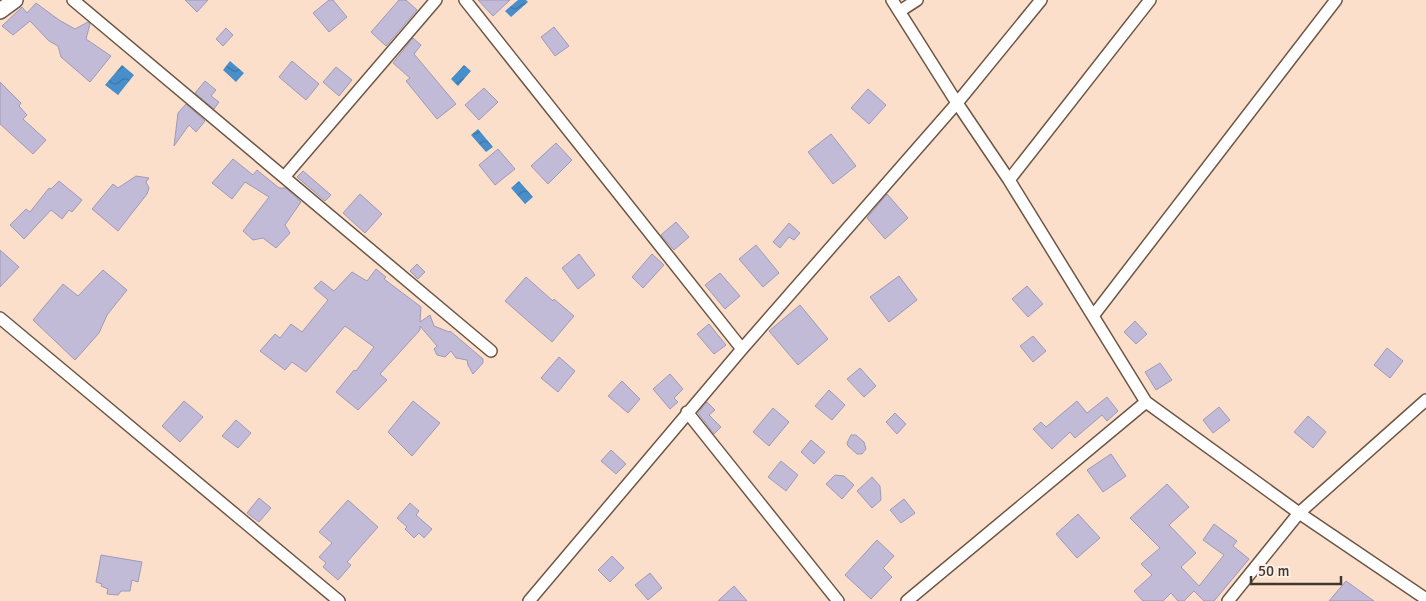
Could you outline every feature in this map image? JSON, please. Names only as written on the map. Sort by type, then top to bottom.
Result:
[{"type":"street","points":[[0,11],[15,0]]},
{"type":"street","points":[[73,0],[491,350]]},
{"type":"street","points":[[285,176],[436,0]]},
{"type":"street","points":[[465,0],[742,349]]},
{"type":"street","points":[[892,0],[957,103],[1009,180],[1146,402],[1300,514],[1426,599]]},
{"type":"street","points":[[900,11],[917,0]]},
{"type":"street","points":[[529,601],[742,349],[957,103],[1041,0]]},
{"type":"street","points":[[1009,180],[1150,0]]},
{"type":"street","points":[[1093,316],[1336,0]]},
{"type":"street","points":[[0,318],[339,601]]},
{"type":"street","points":[[1228,601],[1300,514],[1426,400]]},
{"type":"street","points":[[907,601],[1146,402]]},
{"type":"street","points":[[688,412],[838,601]]},
{"type":"water","points":[[518,0],[526,0],[528,2],[511,17],[505,11]]},
{"type":"water","points":[[230,61],[244,73],[236,82],[223,70]]},
{"type":"water","points":[[122,65],[134,75],[118,95],[105,85]]},
{"type":"water","points":[[464,65],[471,71],[458,86],[451,79]]},
{"type":"water","points":[[478,129],[493,147],[486,152],[471,135]]},
{"type":"water","points":[[519,181],[533,197],[525,204],[511,188]]},
{"type":"building","points":[[185,0],[208,0],[197,12]]},
{"type":"building","points":[[329,0],[333,0],[347,17],[329,32],[313,13]]},
{"type":"building","points":[[399,0],[406,0],[417,10],[386,46],[371,32]]},
{"type":"building","points":[[478,0],[510,0],[493,16]]},
{"type":"building","points":[[36,3],[75,29],[88,22],[90,24],[86,39],[111,56],[90,82],[61,57],[58,46],[49,41],[30,21],[13,35],[2,26],[22,7],[27,13]]},
{"type":"building","points":[[554,27],[569,46],[555,56],[541,37]]},
{"type":"building","points":[[226,28],[233,35],[223,46],[216,39]]},
{"type":"building","points":[[413,38],[421,45],[414,54],[456,104],[437,119],[406,81],[410,78],[393,63]]},
{"type":"building","points":[[292,61],[319,84],[306,100],[279,77]]},
{"type":"building","points":[[336,67],[352,80],[339,96],[323,82]]},
{"type":"building","points":[[205,81],[216,90],[211,96],[219,102],[214,109],[195,93]]},
{"type":"building","points":[[0,82],[21,103],[19,106],[27,115],[23,119],[46,140],[33,154],[0,124]]},
{"type":"building","points":[[484,88],[498,102],[479,120],[465,105]]},
{"type":"building","points":[[868,89],[886,105],[869,124],[851,108]]},
{"type":"building","points":[[186,104],[205,121],[196,132],[189,125],[174,146],[178,113]]},
{"type":"building","points":[[831,134],[856,166],[833,184],[808,152]]},
{"type":"building","points":[[556,143],[572,160],[548,184],[531,166]]},
{"type":"building","points":[[498,149],[515,169],[495,185],[479,165]]},
{"type":"building","points":[[233,159],[253,175],[257,170],[279,188],[286,188],[301,202],[285,225],[290,233],[276,248],[263,238],[253,240],[243,231],[269,197],[245,182],[232,199],[212,183]]},
{"type":"building","points":[[303,171],[331,195],[325,201],[297,177]]},
{"type":"building","points":[[136,176],[149,178],[146,182],[149,188],[147,194],[118,231],[92,209],[113,184],[118,188]]},
{"type":"building","points":[[59,181],[82,200],[72,212],[69,210],[62,219],[51,210],[24,239],[10,225],[26,209],[30,212],[49,188],[51,189]]},
{"type":"building","points":[[360,194],[382,214],[365,233],[343,213]]},
{"type":"building","points":[[887,194],[908,218],[885,239],[867,218]]},
{"type":"building","points":[[676,222],[689,237],[674,250],[661,235]]},
{"type":"building","points":[[789,223],[800,233],[794,240],[789,237],[780,248],[773,242]]},
{"type":"building","points":[[756,245],[779,273],[763,287],[739,259]]},
{"type":"building","points":[[0,250],[19,267],[0,287]]},
{"type":"building","points":[[579,254],[595,275],[578,289],[562,268]]},
{"type":"building","points":[[652,254],[664,265],[643,288],[632,277]]},
{"type":"building","points":[[417,264],[425,272],[418,279],[410,271]]},
{"type":"building","points":[[376,269],[386,277],[384,279],[421,307],[420,322],[430,315],[434,326],[450,331],[483,359],[483,363],[473,374],[467,360],[456,358],[451,351],[445,357],[437,355],[434,349],[437,346],[420,326],[420,330],[380,374],[387,380],[358,410],[336,392],[354,370],[356,371],[374,347],[345,326],[306,372],[292,362],[285,370],[260,351],[275,334],[280,338],[291,324],[302,332],[328,300],[314,288],[321,281],[334,291],[352,272],[367,281]]},
{"type":"building","points":[[103,270],[127,290],[107,315],[99,333],[75,360],[33,320],[63,284],[78,296]]},
{"type":"building","points":[[720,273],[740,296],[725,309],[705,285]]},
{"type":"building","points":[[899,276],[917,300],[889,322],[870,297]]},
{"type":"building","points":[[526,277],[553,301],[554,299],[574,316],[552,342],[505,301]]},
{"type":"building","points":[[1027,286],[1043,304],[1028,317],[1012,299]]},
{"type":"building","points":[[800,305],[828,339],[798,365],[769,331]]},
{"type":"building","points":[[1135,321],[1147,334],[1136,344],[1124,332]]},
{"type":"building","points":[[709,324],[726,345],[714,354],[697,334]]},
{"type":"building","points":[[1033,336],[1046,351],[1033,362],[1020,346]]},
{"type":"building","points":[[1387,348],[1403,361],[1390,378],[1374,365]]},
{"type":"building","points":[[559,357],[575,371],[558,392],[541,378]]},
{"type":"building","points":[[1160,363],[1172,380],[1156,390],[1145,372]]},
{"type":"building","points":[[860,368],[876,386],[864,397],[847,379]]},
{"type":"building","points":[[670,374],[683,389],[674,398],[678,402],[670,409],[653,389]]},
{"type":"building","points":[[622,381],[640,399],[628,413],[608,396]]},
{"type":"building","points":[[829,390],[845,405],[832,420],[815,406]]},
{"type":"building","points":[[1107,397],[1118,411],[1107,421],[1102,415],[1075,438],[1070,432],[1052,449],[1033,429],[1041,422],[1046,427],[1077,401],[1087,413]]},
{"type":"building","points":[[184,401],[203,417],[180,442],[162,426]]},
{"type":"building","points":[[413,401],[440,423],[412,456],[388,432]]},
{"type":"building","points":[[707,402],[715,410],[709,415],[721,427],[714,434],[698,413]]},
{"type":"building","points":[[1219,407],[1230,420],[1213,433],[1203,420]]},
{"type":"building","points":[[773,408],[789,422],[769,446],[753,432]]},
{"type":"building","points":[[895,413],[906,424],[897,434],[886,422]]},
{"type":"building","points":[[1308,416],[1326,432],[1313,448],[1294,432]]},
{"type":"building","points":[[236,420],[251,433],[238,448],[222,436]]},
{"type":"building","points":[[851,435],[856,435],[864,442],[866,449],[862,454],[857,454],[848,446],[847,443]]},
{"type":"building","points":[[811,440],[825,452],[814,464],[801,452]]},
{"type":"building","points":[[611,450],[626,464],[616,474],[601,461]]},
{"type":"building","points":[[1111,454],[1126,476],[1103,492],[1087,470]]},
{"type":"building","points":[[781,461],[798,475],[786,491],[768,477]]},
{"type":"building","points":[[835,475],[844,476],[854,485],[842,499],[826,484]]},
{"type":"building","points":[[872,477],[880,486],[881,500],[872,508],[857,491]]},
{"type":"building","points":[[1167,484],[1189,507],[1169,525],[1196,553],[1181,567],[1199,586],[1224,555],[1203,540],[1214,524],[1237,541],[1233,546],[1249,559],[1214,601],[1204,601],[1194,591],[1184,601],[1178,601],[1171,593],[1163,601],[1143,601],[1134,591],[1152,575],[1141,564],[1160,548],[1130,518]]},
{"type":"building","points":[[259,498],[271,508],[259,522],[247,513]]},
{"type":"building","points":[[904,499],[915,513],[901,523],[890,510]]},
{"type":"building","points":[[348,500],[378,527],[347,562],[351,565],[338,580],[323,567],[326,563],[319,557],[332,543],[319,532]]},
{"type":"building","points":[[410,503],[419,511],[416,515],[432,529],[424,538],[419,533],[414,538],[405,529],[407,527],[397,518]]},
{"type":"building","points":[[1078,514],[1100,538],[1077,558],[1056,534]]},
{"type":"building","points":[[877,540],[894,556],[883,568],[892,577],[871,599],[845,575]]},
{"type":"building","points":[[101,555],[142,562],[138,582],[132,580],[130,591],[121,591],[118,595],[107,594],[108,589],[96,582]]},
{"type":"building","points":[[612,556],[624,568],[610,582],[598,570]]},
{"type":"building","points":[[650,573],[662,588],[648,600],[635,585]]},
{"type":"building","points":[[1346,581],[1374,601],[1329,601]]},
{"type":"building","points":[[734,586],[747,601],[718,601]]}]
